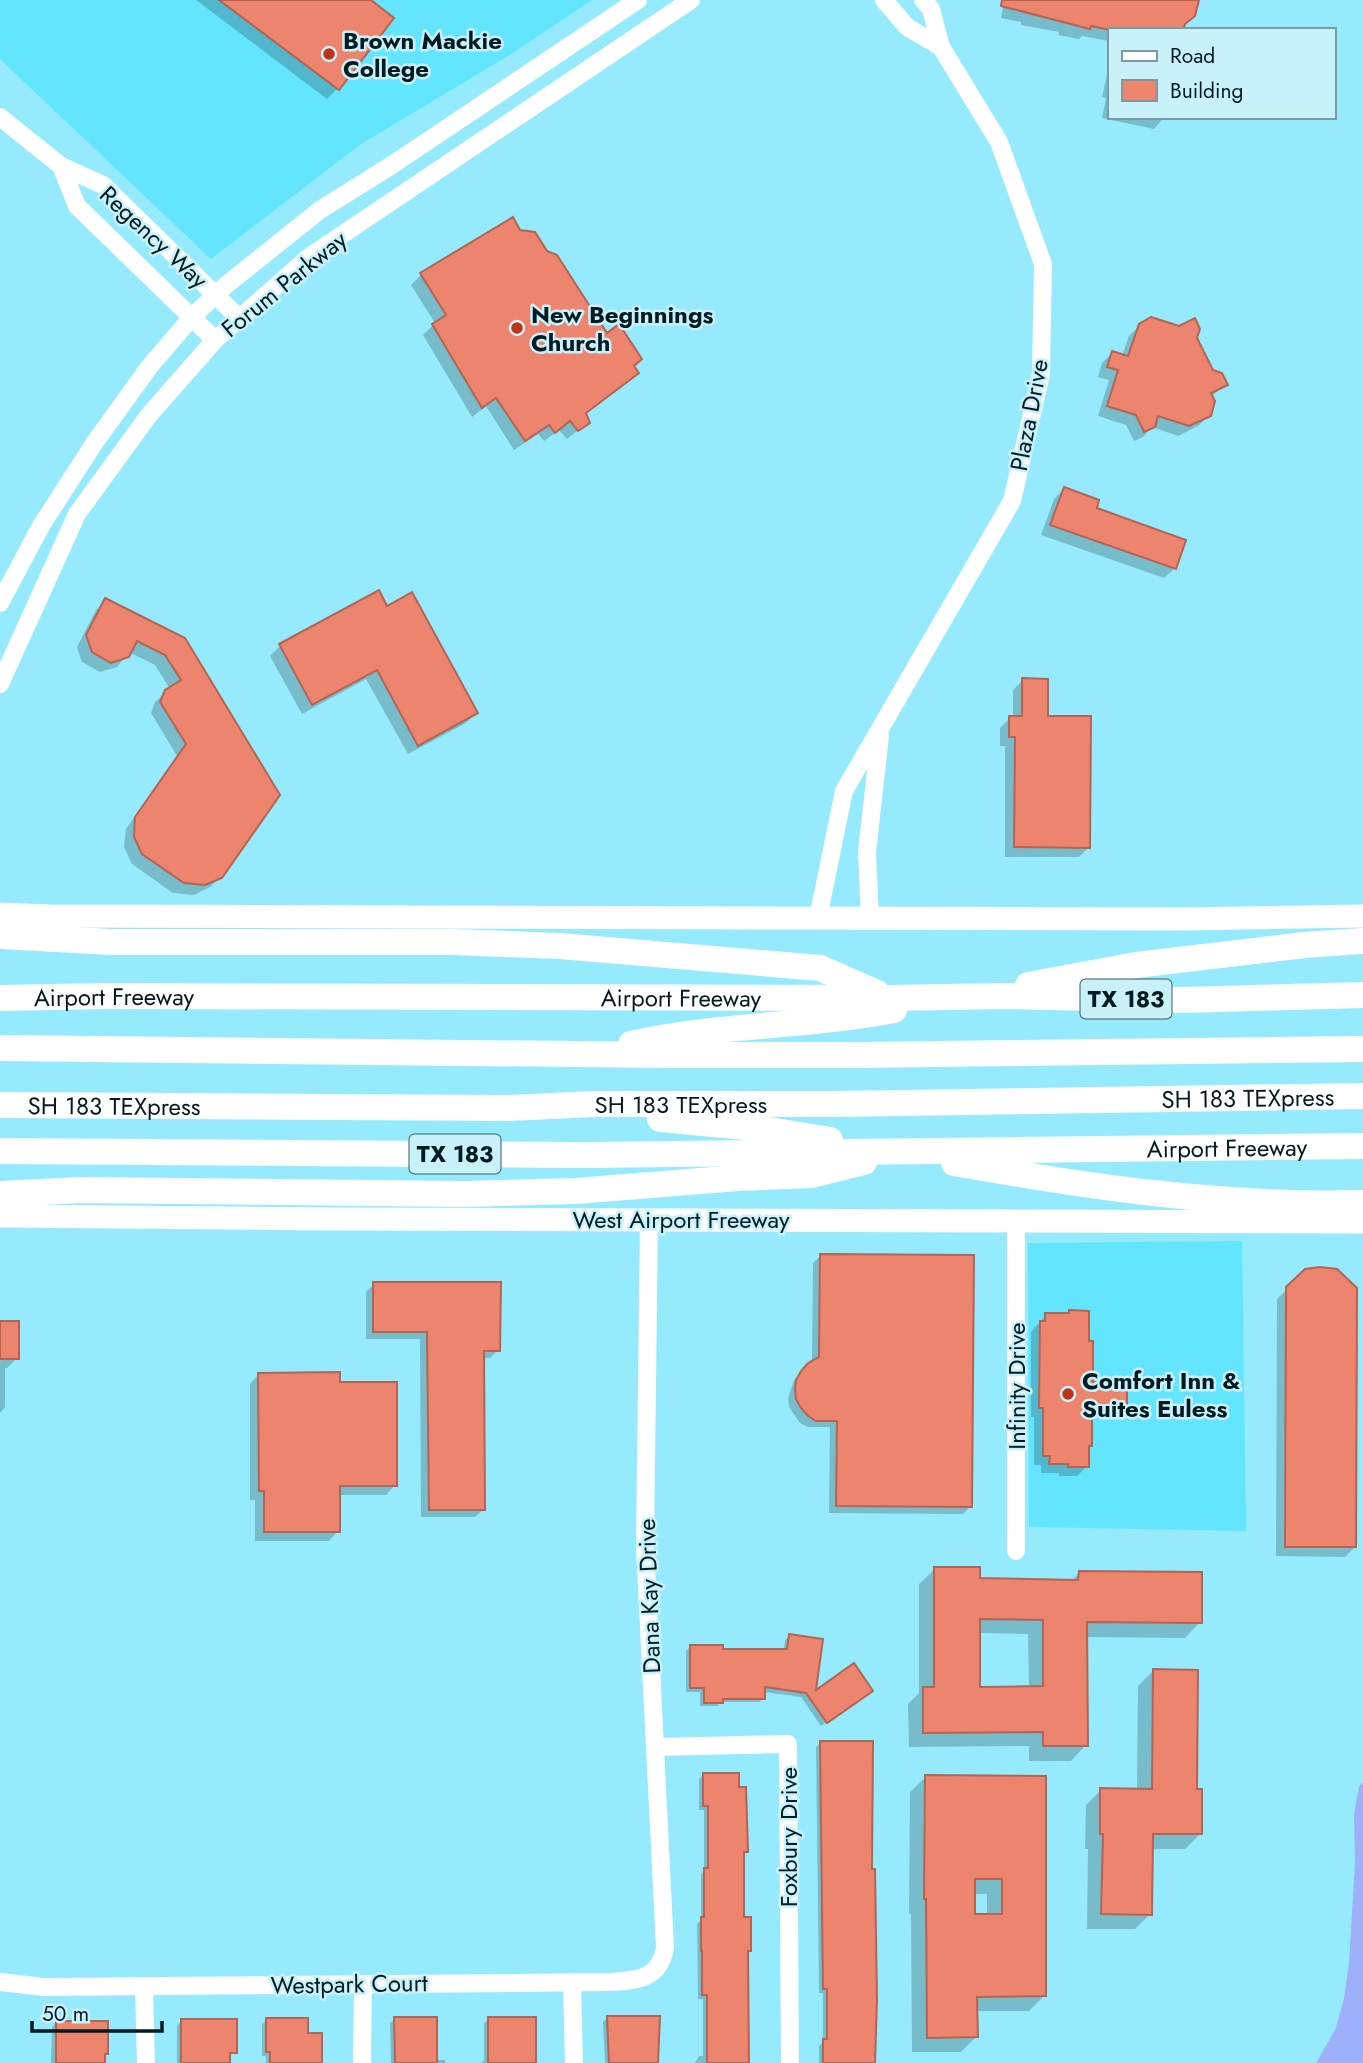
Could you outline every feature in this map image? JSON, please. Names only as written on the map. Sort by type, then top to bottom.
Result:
[{"type":"highway","points":[[0,936],[111,942],[453,942],[560,946],[820,968],[889,998]]},
{"type":"highway","points":[[0,1048],[596,1053],[860,1017],[1136,965],[1363,941]]},
{"type":"highway","name":"Airport Freeway","points":[[0,998],[1006,996],[1183,1000],[1363,995]]},
{"type":"highway","name":"SH 183 TEXpress","points":[[664,1045],[856,1055],[1363,1049]]},
{"type":"highway","name":"SH 183 TEXpress","points":[[0,1105],[595,1110],[1363,1096]]},
{"type":"highway","points":[[595,1110],[756,1128],[1032,1177],[1161,1195],[1306,1205],[1363,1203]]},
{"type":"highway","name":"Airport Freeway","points":[[0,1151],[586,1156],[1363,1146]]},
{"type":"highway","points":[[0,1194],[81,1190],[466,1194],[576,1191],[813,1175],[910,1152]]},
{"type":"main road","points":[[0,914],[1184,919],[1363,916]]},
{"type":"main road","name":"West Airport Freeway","points":[[0,1216],[1363,1222]]},
{"type":"street","name":"Forum Parkway","points":[[0,603],[41,526],[106,428],[150,366],[192,317],[320,210],[392,165],[638,0]]},
{"type":"street","name":"Plaza Drive","points":[[884,0],[907,27],[941,47]]},
{"type":"street","name":"Plaza Drive","points":[[818,918],[844,791],[1012,501],[1041,374],[1043,264],[999,142],[941,47],[931,9],[923,0]]},
{"type":"street","name":"Forum Parkway","points":[[0,684],[76,514],[149,415],[215,341],[309,257],[688,1]]},
{"type":"street","name":"Regency Way","points":[[0,117],[61,166],[103,185],[239,318]]},
{"type":"street","name":"Regency Way","points":[[61,166],[78,206],[215,341]]},
{"type":"street","points":[[346,192],[363,221]]},
{"type":"street","points":[[106,428],[127,446]]},
{"type":"street","name":"Plaza Drive","points":[[870,918],[867,852],[881,729]]},
{"type":"street","name":"Dana Kay Drive","points":[[649,1219],[645,1547],[665,1948],[662,1961],[655,1971]]},
{"type":"street","name":"Infinity Drive","points":[[1016,1221],[1016,1551]]},
{"type":"street","name":"Foxbury Drive","points":[[655,1747],[788,1744],[790,2063]]},
{"type":"street","name":"Westpark Court","points":[[0,1982],[44,1987],[572,1982],[635,1980],[655,1971]]},
{"type":"street","points":[[572,1982],[575,2063]]},
{"type":"street","points":[[362,2063],[363,1984]]},
{"type":"street","points":[[144,1986],[146,2063]]},
{"type":"shaded area","points":[[0,0],[592,0],[513,53],[361,144],[211,259],[0,59]]},
{"type":"shaded area","points":[[1242,1241],[1246,1531],[1029,1527],[1028,1243]]},
{"type":"shaded area","points":[[1363,1783],[1363,2063],[1316,2063],[1335,2030],[1344,1999],[1355,1863],[1354,1815],[1359,1786]]},
{"type":"building","name":"Brown Mackie College","points":[[219,0],[371,0],[394,18],[339,90]]},
{"type":"building","points":[[1002,0],[1199,0],[1195,16],[1184,28],[1108,30],[1091,26],[1090,29],[1001,6]]},
{"type":"building","name":"New Beginnings Church","points":[[513,217],[520,230],[535,232],[547,251],[557,255],[607,333],[619,324],[642,359],[634,366],[639,373],[586,413],[590,423],[578,431],[570,421],[555,433],[549,425],[525,441],[496,398],[482,408],[432,324],[446,315],[420,273]]},
{"type":"building","points":[[1151,317],[1179,326],[1195,318],[1200,329],[1197,338],[1213,370],[1222,373],[1228,385],[1211,393],[1215,401],[1211,416],[1189,426],[1158,416],[1155,427],[1144,432],[1136,415],[1107,406],[1118,370],[1107,367],[1112,351],[1128,356],[1139,324]]},
{"type":"building","points":[[1064,487],[1099,500],[1097,508],[1186,540],[1176,569],[1050,525]]},
{"type":"building","points":[[379,590],[387,606],[412,592],[478,713],[418,746],[377,670],[312,705],[279,644]]},
{"type":"building","points":[[105,598],[185,638],[280,795],[222,878],[205,885],[184,883],[142,854],[134,837],[135,817],[186,744],[160,702],[165,690],[181,680],[165,655],[137,641],[129,657],[111,663],[92,652],[86,635]]},
{"type":"building","points":[[1022,678],[1048,679],[1048,716],[1091,716],[1090,848],[1014,847],[1015,737],[1009,737],[1009,716],[1022,716]]},
{"type":"building","points":[[820,1254],[974,1255],[972,1507],[836,1506],[837,1421],[816,1421],[808,1416],[796,1399],[795,1389],[801,1371],[819,1357]]},
{"type":"building","points":[[1305,1269],[1337,1269],[1357,1288],[1356,1547],[1285,1547],[1286,1287]]},
{"type":"building","points":[[373,1282],[501,1282],[500,1351],[484,1351],[485,1510],[429,1510],[427,1332],[373,1332]]},
{"type":"building","name":"Comfort Inn & Suites Euless","points":[[1069,1310],[1089,1311],[1089,1341],[1093,1341],[1093,1382],[1127,1383],[1127,1404],[1092,1406],[1089,1467],[1049,1464],[1050,1456],[1043,1456],[1043,1408],[1039,1408],[1040,1321],[1045,1321],[1045,1313],[1069,1313]]},
{"type":"building","points":[[0,1321],[19,1321],[19,1359],[0,1359]]},
{"type":"building","points":[[340,1372],[340,1382],[397,1382],[397,1486],[340,1486],[340,1532],[264,1532],[264,1491],[259,1491],[258,1373]]},
{"type":"building","points":[[934,1567],[980,1567],[980,1578],[1078,1580],[1079,1571],[1202,1572],[1202,1623],[1087,1622],[1088,1746],[1043,1746],[1043,1732],[923,1733],[923,1687],[934,1687]],"holes":[[[980,1619],[1043,1620],[1043,1686],[980,1687]]]},
{"type":"building","points":[[789,1634],[823,1639],[816,1690],[854,1663],[873,1691],[827,1723],[806,1693],[765,1687],[765,1699],[723,1699],[723,1703],[704,1703],[704,1688],[690,1688],[690,1645],[723,1645],[723,1649],[787,1649]]},
{"type":"building","points":[[1153,1669],[1198,1670],[1197,1789],[1202,1789],[1202,1834],[1153,1834],[1152,1915],[1101,1914],[1103,1834],[1100,1834],[1100,1788],[1152,1789]]},
{"type":"building","points":[[820,1741],[873,1741],[872,1869],[875,1869],[877,2000],[875,2063],[823,2063],[823,2039],[827,2039],[827,1989],[823,1989]]},
{"type":"building","points":[[703,1773],[739,1773],[739,1787],[746,1787],[748,1852],[744,1852],[744,1917],[751,1917],[751,1951],[748,1951],[749,2063],[707,2063],[707,1995],[702,1995],[701,1917],[704,1917],[704,1868],[708,1868],[708,1806],[703,1806]]},
{"type":"building","points":[[925,1775],[1046,1776],[1046,1996],[977,1997],[978,2037],[927,2038]],"holes":[[[975,1879],[1002,1879],[1002,1914],[975,1914]]]},
{"type":"building","points":[[607,2016],[660,2016],[658,2063],[609,2063]]},
{"type":"building","points":[[394,2017],[437,2017],[437,2063],[395,2063]]},
{"type":"building","points":[[488,2017],[536,2017],[536,2063],[488,2063]]},
{"type":"building","points":[[266,2018],[308,2018],[308,2033],[322,2033],[322,2063],[270,2063],[270,2052],[266,2052]]},
{"type":"building","points":[[181,2019],[237,2019],[237,2053],[230,2053],[230,2063],[181,2063]]},
{"type":"building","points":[[56,2021],[108,2021],[108,2054],[105,2054],[105,2063],[56,2063]]},
{"type":"place","name":"Brown Mackie College","points":[[329,54]]},
{"type":"place","name":"New Beginnings Church","points":[[517,328]]},
{"type":"place","name":"Comfort Inn & Suites Euless","points":[[1068,1394]]}]
